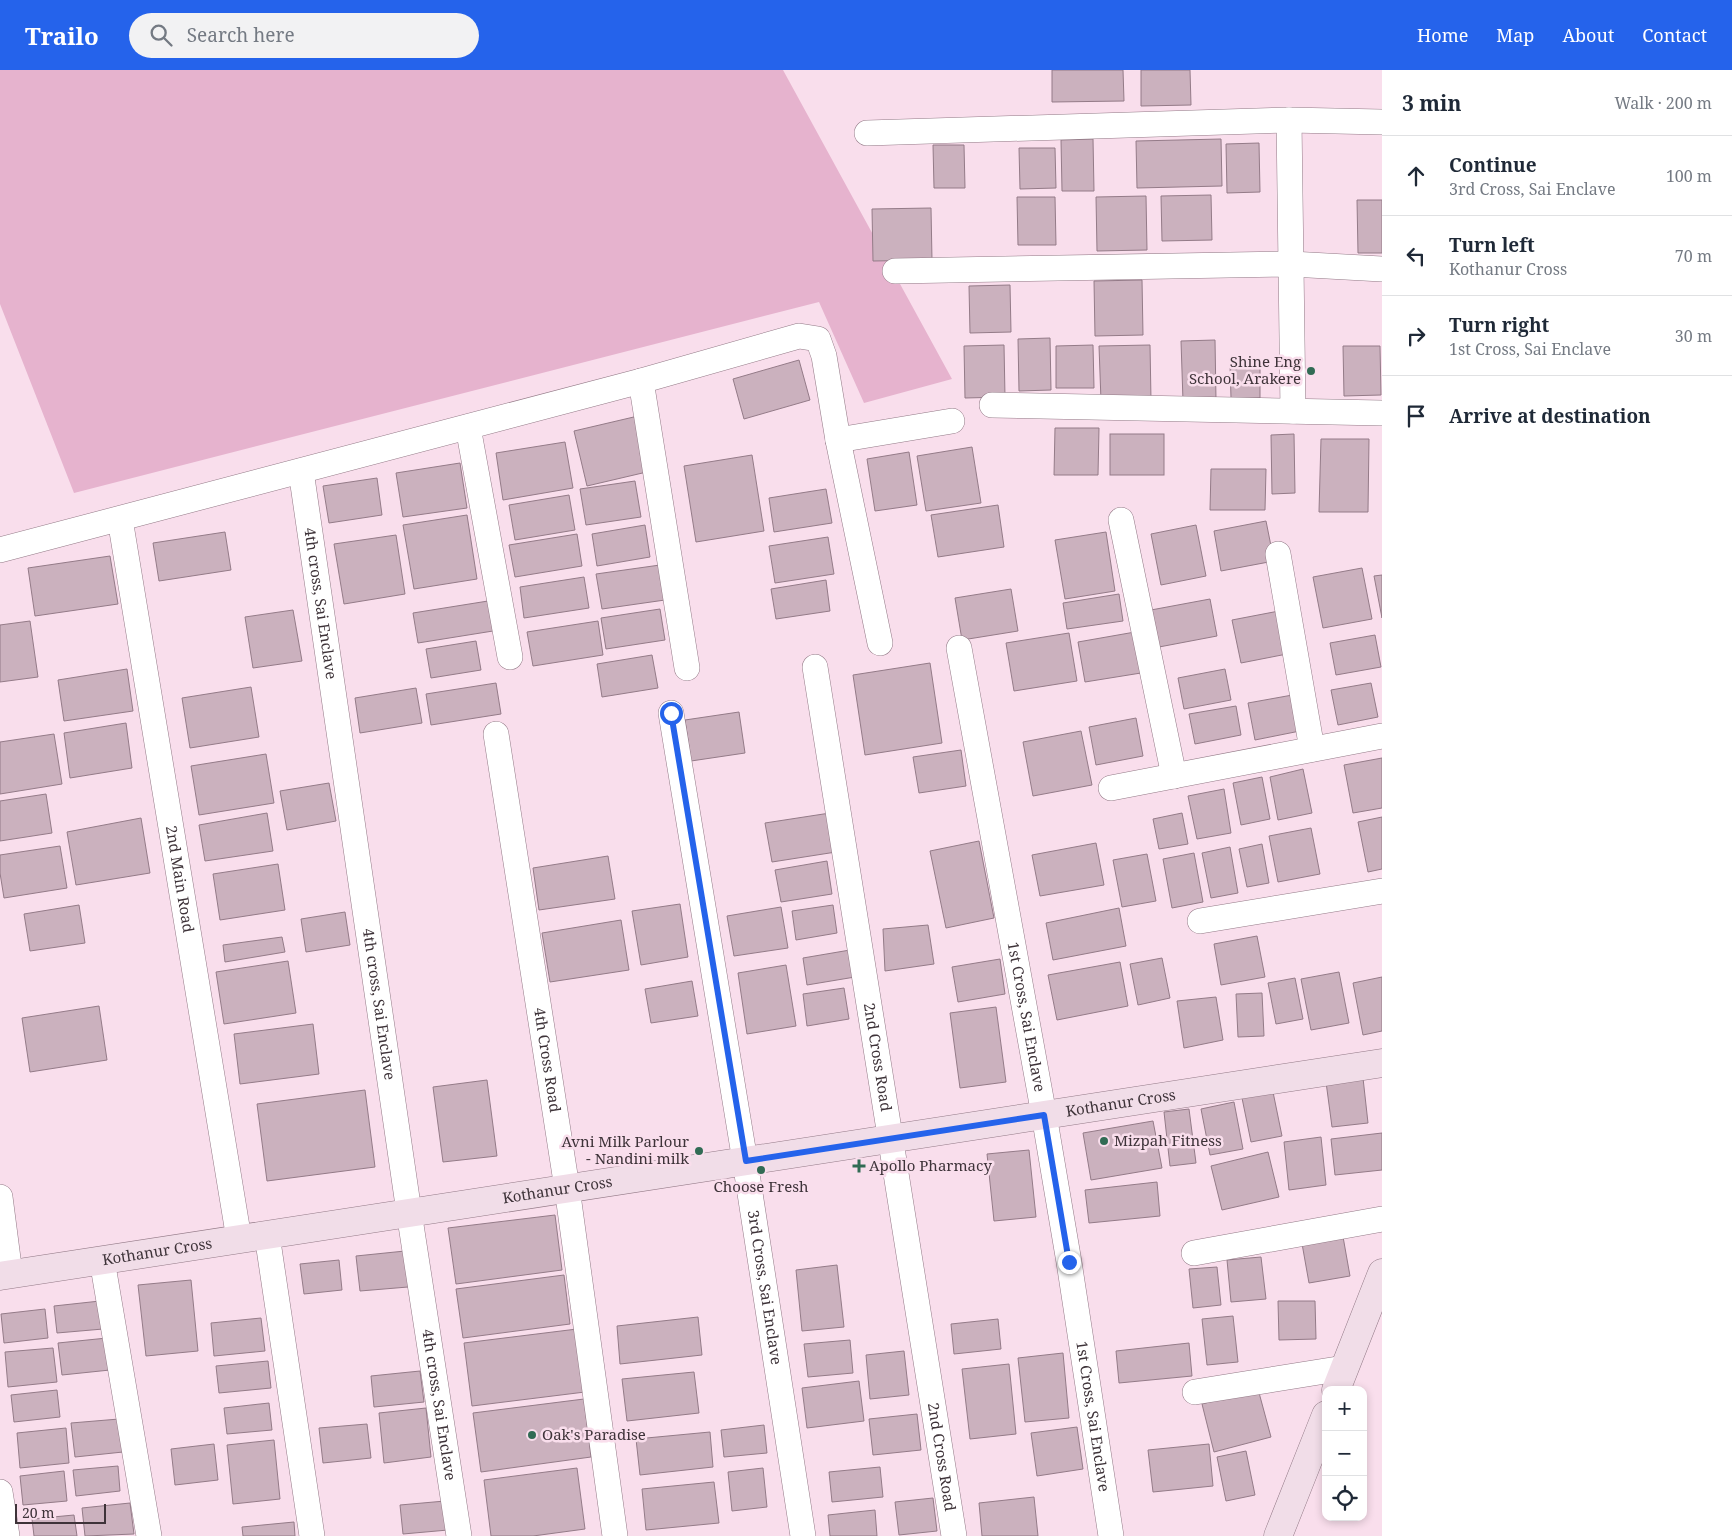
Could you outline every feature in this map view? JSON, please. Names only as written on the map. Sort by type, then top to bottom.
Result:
[{"type":"street","points":[[867,133],[1288,120],[1382,122]]},
{"type":"street","points":[[1288,120],[1293,410]]},
{"type":"street","points":[[895,270],[1291,264],[1382,269]]},
{"type":"street","points":[[0,550],[641,381],[799,336],[818,339],[824,356],[838,440],[880,643]]},
{"type":"street","points":[[641,381],[687,668]]},
{"type":"street","points":[[992,405],[1382,412]]},
{"type":"street","points":[[838,440],[952,421]]},
{"type":"street","points":[[468,427],[510,657]]},
{"type":"street","name":"4th cross, Sai Enclave","points":[[301,471],[409,1212],[459,1536]]},
{"type":"street","name":"2nd Main Road","points":[[120,519],[239,1239]]},
{"type":"street","points":[[1121,520],[1174,776]]},
{"type":"street","points":[[1278,554],[1312,749]]},
{"type":"street","name":"1st Cross, Sai Enclave","points":[[959,648],[1044,1115],[1069,1262],[1111,1536]]},
{"type":"street","name":"2nd Cross Road","points":[[815,667],[954,1536]]},
{"type":"street","name":"3rd Cross, Sai Enclave","points":[[671,713],[746,1161],[803,1536]]},
{"type":"street","name":"4th Cross Road","points":[[496,734],[567,1188],[615,1536]]},
{"type":"street","points":[[1112,788],[1382,736]]},
{"type":"street","points":[[1200,921],[1382,891]]},
{"type":"street","name":"Kothanur Cross","points":[[5,1275],[1382,1063]]},
{"type":"street","points":[[0,1197],[5,1275]]},
{"type":"street","points":[[1194,1253],[1382,1219]]},
{"type":"street","points":[[267,1234],[312,1536]]},
{"type":"street","points":[[102,1260],[149,1536]]},
{"type":"street","points":[[1195,1392],[1340,1379],[1374,1315],[1382,1273]]},
{"type":"street","points":[[1278,1536],[1322,1424]]},
{"type":"street","points":[[0,1492],[7,1536]]},
{"type":"shaded area","points":[[0,70],[783,70],[952,379],[864,403],[819,302],[74,493],[0,304]]},
{"type":"building","points":[[1052,70],[1123,70],[1124,101],[1052,102]]},
{"type":"building","points":[[1141,70],[1190,70],[1191,105],[1141,106]]},
{"type":"building","points":[[1093,139],[1094,191],[1062,191],[1061,140]]},
{"type":"building","points":[[1221,139],[1222,186],[1137,188],[1136,141]]},
{"type":"building","points":[[1259,143],[1260,192],[1227,193],[1226,144]]},
{"type":"building","points":[[933,145],[964,145],[965,188],[934,188]]},
{"type":"building","points":[[1019,148],[1055,148],[1056,188],[1020,189]]},
{"type":"building","points":[[1211,195],[1212,240],[1162,241],[1161,196]]},
{"type":"building","points":[[1146,196],[1147,250],[1097,251],[1096,197]]},
{"type":"building","points":[[1017,197],[1055,197],[1056,245],[1018,245]]},
{"type":"building","points":[[1357,200],[1382,200],[1382,253],[1358,253]]},
{"type":"building","points":[[931,208],[932,260],[873,261],[872,209]]},
{"type":"building","points":[[1142,280],[1143,335],[1095,336],[1094,281]]},
{"type":"building","points":[[1010,285],[1011,332],[970,333],[969,286]]},
{"type":"building","points":[[1050,338],[1051,390],[1019,391],[1018,339]]},
{"type":"building","points":[[1215,340],[1216,400],[1183,401],[1181,341]]},
{"type":"building","points":[[1004,345],[1005,397],[965,398],[964,346]]},
{"type":"building","points":[[1093,345],[1094,388],[1056,388],[1056,346]]},
{"type":"building","points":[[1150,345],[1151,400],[1101,401],[1099,346]]},
{"type":"building","points":[[1343,346],[1380,346],[1381,395],[1344,396]]},
{"type":"building","points":[[799,360],[810,400],[744,419],[733,379]]},
{"type":"building","points":[[1230,364],[1260,364],[1260,398],[1231,398]]},
{"type":"building","points":[[638,416],[651,471],[587,486],[574,431]]},
{"type":"building","points":[[1055,428],[1099,428],[1098,475],[1054,475]]},
{"type":"building","points":[[1110,434],[1164,434],[1164,475],[1110,475]]},
{"type":"building","points":[[1294,434],[1295,493],[1272,494],[1271,435]]},
{"type":"building","points":[[1321,439],[1369,439],[1368,512],[1319,512]]},
{"type":"building","points":[[565,442],[573,488],[503,500],[496,453]]},
{"type":"building","points":[[972,447],[981,503],[926,511],[917,456]]},
{"type":"building","points":[[909,452],[917,505],[875,511],[867,459]]},
{"type":"building","points":[[752,455],[764,531],[696,542],[684,466]]},
{"type":"building","points":[[460,463],[467,508],[403,517],[396,473]]},
{"type":"building","points":[[1211,469],[1266,469],[1265,510],[1210,510]]},
{"type":"building","points":[[377,478],[382,515],[329,523],[323,486]]},
{"type":"building","points":[[635,481],[641,517],[586,525],[580,489]]},
{"type":"building","points":[[826,489],[832,523],[774,532],[769,498]]},
{"type":"building","points":[[569,495],[575,530],[515,540],[509,505]]},
{"type":"building","points":[[998,505],[1004,547],[938,557],[931,515]]},
{"type":"building","points":[[467,515],[477,579],[414,589],[403,525]]},
{"type":"building","points":[[1266,521],[1274,561],[1221,571],[1214,531]]},
{"type":"building","points":[[645,525],[650,557],[597,566],[592,534]]},
{"type":"building","points":[[1196,525],[1206,576],[1161,585],[1151,534]]},
{"type":"building","points":[[225,532],[231,570],[159,581],[153,543]]},
{"type":"building","points":[[1106,532],[1115,591],[1065,599],[1055,540]]},
{"type":"building","points":[[577,534],[582,566],[515,577],[509,545]]},
{"type":"building","points":[[396,535],[405,594],[344,604],[334,544]]},
{"type":"building","points":[[828,537],[834,574],[775,583],[769,546]]},
{"type":"building","points":[[110,556],[118,604],[35,616],[28,568]]},
{"type":"building","points":[[660,565],[665,600],[602,609],[596,574]]},
{"type":"building","points":[[1362,568],[1372,619],[1323,628],[1313,577]]},
{"type":"building","points":[[1382,575],[1382,618],[1374,576]]},
{"type":"building","points":[[584,577],[589,608],[524,618],[520,587]]},
{"type":"building","points":[[826,580],[830,611],[776,619],[771,589]]},
{"type":"building","points":[[1011,589],[1018,631],[962,640],[955,598]]},
{"type":"building","points":[[1119,594],[1123,621],[1067,629],[1063,603]]},
{"type":"building","points":[[1210,599],[1217,636],[1159,647],[1151,610]]},
{"type":"building","points":[[488,601],[493,631],[418,643],[413,613]]},
{"type":"building","points":[[660,609],[665,640],[606,649],[601,618]]},
{"type":"building","points":[[293,610],[302,661],[253,668],[245,617]]},
{"type":"building","points":[[1279,611],[1287,654],[1241,663],[1232,620]]},
{"type":"building","points":[[30,621],[38,677],[0,682],[0,625]]},
{"type":"building","points":[[598,621],[603,655],[533,666],[527,632]]},
{"type":"building","points":[[1135,632],[1141,673],[1085,682],[1078,642]]},
{"type":"building","points":[[1069,633],[1077,681],[1014,691],[1006,643]]},
{"type":"building","points":[[1375,635],[1381,667],[1336,675],[1330,643]]},
{"type":"building","points":[[476,641],[481,670],[431,678],[426,649]]},
{"type":"building","points":[[652,655],[658,688],[602,697],[597,664]]},
{"type":"building","points":[[930,663],[942,743],[865,755],[853,675]]},
{"type":"building","points":[[127,669],[133,711],[64,721],[58,680]]},
{"type":"building","points":[[1225,669],[1231,700],[1184,709],[1178,678]]},
{"type":"building","points":[[496,683],[501,714],[431,725],[426,694]]},
{"type":"building","points":[[1371,683],[1378,717],[1338,725],[1331,690]]},
{"type":"building","points":[[251,687],[259,737],[190,748],[182,698]]},
{"type":"building","points":[[416,688],[422,723],[360,733],[355,698]]},
{"type":"building","points":[[1298,694],[1305,730],[1255,740],[1248,703]]},
{"type":"building","points":[[1236,706],[1241,735],[1195,744],[1189,714]]},
{"type":"building","points":[[739,712],[745,753],[691,761],[685,720]]},
{"type":"building","points":[[1136,718],[1143,756],[1096,765],[1089,727]]},
{"type":"building","points":[[126,723],[132,768],[70,778],[64,733]]},
{"type":"building","points":[[1081,731],[1092,785],[1033,796],[1023,742]]},
{"type":"building","points":[[54,734],[62,784],[0,794],[0,742]]},
{"type":"building","points":[[961,750],[966,786],[919,793],[913,757]]},
{"type":"building","points":[[266,754],[274,803],[199,815],[191,766]]},
{"type":"building","points":[[1382,758],[1382,808],[1353,813],[1344,765]]},
{"type":"building","points":[[1303,769],[1312,813],[1278,820],[1270,777]]},
{"type":"building","points":[[1262,777],[1270,819],[1241,825],[1233,783]]},
{"type":"building","points":[[329,783],[336,821],[287,830],[280,791]]},
{"type":"building","points":[[1224,789],[1231,833],[1197,839],[1188,796]]},
{"type":"building","points":[[46,794],[52,833],[0,841],[0,801]]},
{"type":"building","points":[[267,813],[273,851],[205,861],[199,825]]},
{"type":"building","points":[[830,813],[836,852],[772,862],[765,823]]},
{"type":"building","points":[[1182,813],[1188,844],[1159,849],[1153,819]]},
{"type":"building","points":[[1382,817],[1382,869],[1368,872],[1358,822]]},
{"type":"building","points":[[141,818],[150,873],[76,885],[67,832]]},
{"type":"building","points":[[1311,828],[1320,874],[1278,882],[1269,836]]},
{"type":"building","points":[[979,841],[994,918],[946,928],[930,851]]},
{"type":"building","points":[[1096,843],[1104,885],[1040,896],[1032,855]]},
{"type":"building","points":[[1262,844],[1269,883],[1247,887],[1239,849]]},
{"type":"building","points":[[60,846],[67,888],[4,898],[0,873],[0,855]]},
{"type":"building","points":[[1230,847],[1238,893],[1211,898],[1202,853]]},
{"type":"building","points":[[1194,853],[1203,902],[1172,908],[1163,859]]},
{"type":"building","points":[[1147,854],[1156,901],[1122,907],[1113,860]]},
{"type":"building","points":[[608,856],[615,899],[539,910],[533,868]]},
{"type":"building","points":[[827,861],[832,894],[781,902],[775,870]]},
{"type":"building","points":[[278,864],[285,910],[220,920],[213,874]]},
{"type":"building","points":[[680,904],[688,957],[641,965],[632,911]]},
{"type":"building","points":[[79,905],[85,943],[30,951],[24,914]]},
{"type":"building","points":[[833,905],[837,933],[796,940],[792,911]]},
{"type":"building","points":[[781,907],[788,948],[734,956],[727,916]]},
{"type":"building","points":[[1119,908],[1126,946],[1053,960],[1046,923]]},
{"type":"building","points":[[345,912],[350,945],[306,952],[301,919]]},
{"type":"building","points":[[621,920],[629,970],[550,982],[542,933]]},
{"type":"building","points":[[928,925],[934,964],[885,971],[883,929]]},
{"type":"building","points":[[1257,936],[1265,977],[1221,985],[1214,944]]},
{"type":"building","points":[[282,937],[285,952],[225,962],[223,945]]},
{"type":"building","points":[[850,950],[855,977],[807,985],[803,958]]},
{"type":"building","points":[[1162,958],[1170,998],[1138,1005],[1130,964]]},
{"type":"building","points":[[1000,959],[1005,994],[958,1002],[952,967]]},
{"type":"building","points":[[288,961],[296,1013],[224,1024],[216,972]]},
{"type":"building","points":[[1120,962],[1128,1006],[1057,1020],[1048,975]]},
{"type":"building","points":[[786,965],[796,1026],[747,1034],[738,973]]},
{"type":"building","points":[[1339,972],[1349,1023],[1311,1030],[1301,979]]},
{"type":"building","points":[[1382,977],[1382,1031],[1363,1035],[1353,983]]},
{"type":"building","points":[[1295,978],[1303,1019],[1276,1024],[1268,983]]},
{"type":"building","points":[[692,981],[698,1016],[651,1023],[645,989]]},
{"type":"building","points":[[844,988],[849,1019],[807,1026],[803,994]]},
{"type":"building","points":[[1262,993],[1264,1036],[1238,1037],[1236,994]]},
{"type":"building","points":[[1216,997],[1223,1040],[1184,1048],[1177,1001]]},
{"type":"building","points":[[99,1006],[107,1060],[30,1072],[22,1018]]},
{"type":"building","points":[[996,1007],[1006,1082],[960,1088],[950,1013]]},
{"type":"building","points":[[313,1024],[319,1074],[240,1084],[234,1034]]},
{"type":"building","points":[[1363,1078],[1368,1123],[1332,1127],[1326,1082]]},
{"type":"building","points":[[487,1080],[497,1156],[443,1162],[433,1087]]},
{"type":"building","points":[[365,1090],[375,1167],[267,1181],[257,1104]]},
{"type":"building","points":[[1273,1092],[1282,1136],[1251,1142],[1242,1098]]},
{"type":"building","points":[[1234,1102],[1243,1149],[1210,1155],[1201,1109]]},
{"type":"building","points":[[1189,1109],[1196,1163],[1170,1166],[1164,1112]]},
{"type":"building","points":[[1153,1121],[1162,1168],[1091,1180],[1083,1133]]},
{"type":"building","points":[[1382,1133],[1382,1170],[1335,1175],[1331,1139]]},
{"type":"building","points":[[1321,1137],[1326,1185],[1289,1190],[1284,1142]]},
{"type":"building","points":[[1029,1150],[1036,1217],[994,1221],[987,1154]]},
{"type":"building","points":[[1268,1152],[1279,1197],[1222,1210],[1211,1166]]},
{"type":"building","points":[[1157,1182],[1160,1216],[1089,1223],[1085,1190]]},
{"type":"building","points":[[555,1215],[562,1270],[456,1284],[448,1228]]},
{"type":"building","points":[[1342,1231],[1350,1276],[1309,1283],[1301,1238]]},
{"type":"building","points":[[405,1251],[408,1287],[360,1291],[356,1256]]},
{"type":"building","points":[[1261,1257],[1266,1299],[1231,1302],[1227,1260]]},
{"type":"building","points":[[339,1260],[342,1290],[304,1294],[300,1264]]},
{"type":"building","points":[[837,1265],[844,1327],[802,1331],[796,1270]]},
{"type":"building","points":[[1217,1267],[1221,1305],[1193,1308],[1189,1269]]},
{"type":"building","points":[[564,1275],[570,1324],[463,1338],[456,1289]]},
{"type":"building","points":[[191,1280],[198,1351],[146,1356],[138,1285]]},
{"type":"building","points":[[100,1301],[103,1329],[57,1333],[54,1306]]},
{"type":"building","points":[[1278,1301],[1315,1301],[1316,1339],[1279,1340]]},
{"type":"building","points":[[45,1309],[48,1338],[4,1343],[1,1314]]},
{"type":"building","points":[[1233,1316],[1238,1362],[1207,1365],[1202,1319]]},
{"type":"building","points":[[698,1317],[702,1355],[620,1364],[617,1326]]},
{"type":"building","points":[[261,1318],[265,1351],[214,1356],[211,1323]]},
{"type":"building","points":[[998,1319],[1001,1349],[954,1354],[951,1324]]},
{"type":"building","points":[[577,1329],[585,1392],[472,1406],[464,1343]]},
{"type":"building","points":[[107,1338],[110,1370],[62,1375],[58,1343]]},
{"type":"building","points":[[850,1340],[853,1373],[808,1377],[804,1344]]},
{"type":"building","points":[[1189,1343],[1192,1376],[1119,1383],[1116,1351]]},
{"type":"building","points":[[53,1348],[57,1382],[8,1387],[5,1352]]},
{"type":"building","points":[[904,1351],[909,1395],[870,1399],[866,1355]]},
{"type":"building","points":[[1063,1353],[1069,1418],[1025,1422],[1018,1358]]},
{"type":"building","points":[[268,1361],[271,1388],[219,1393],[216,1366]]},
{"type":"building","points":[[1009,1364],[1016,1434],[970,1439],[962,1369]]},
{"type":"building","points":[[420,1371],[424,1402],[374,1407],[371,1376]]},
{"type":"building","points":[[694,1372],[699,1413],[627,1421],[622,1379]]},
{"type":"building","points":[[859,1381],[864,1421],[807,1428],[802,1388]]},
{"type":"building","points":[[1258,1389],[1271,1437],[1214,1452],[1202,1404]]},
{"type":"building","points":[[57,1390],[60,1417],[14,1422],[11,1395]]},
{"type":"building","name":"Oak's Paradise","points":[[584,1399],[591,1457],[481,1472],[473,1413]]},
{"type":"building","points":[[269,1403],[272,1430],[227,1434],[224,1408]]},
{"type":"building","points":[[426,1408],[431,1457],[384,1463],[379,1413]]},
{"type":"building","points":[[917,1414],[921,1450],[873,1455],[869,1419]]},
{"type":"building","points":[[119,1419],[123,1452],[75,1457],[71,1423]]},
{"type":"building","points":[[367,1424],[371,1458],[323,1463],[319,1428]]},
{"type":"building","points":[[764,1425],[767,1453],[724,1457],[721,1430]]},
{"type":"building","points":[[1077,1427],[1083,1469],[1037,1476],[1031,1433]]},
{"type":"building","points":[[66,1428],[69,1463],[20,1468],[17,1433]]},
{"type":"building","points":[[710,1432],[713,1467],[640,1475],[636,1439]]},
{"type":"building","points":[[274,1440],[280,1499],[233,1504],[227,1445]]},
{"type":"building","points":[[214,1444],[218,1480],[175,1485],[171,1449]]},
{"type":"building","points":[[1209,1444],[1213,1486],[1153,1492],[1148,1450]]},
{"type":"building","points":[[1246,1451],[1255,1495],[1226,1501],[1217,1457]]},
{"type":"building","points":[[118,1466],[120,1491],[76,1496],[73,1470]]},
{"type":"building","points":[[880,1467],[883,1497],[832,1502],[829,1472]]},
{"type":"building","points":[[577,1468],[585,1529],[533,1536],[491,1536],[484,1480]]},
{"type":"building","points":[[763,1468],[767,1507],[732,1511],[728,1472]]},
{"type":"building","points":[[64,1471],[67,1501],[23,1505],[20,1476]]},
{"type":"building","points":[[714,1482],[719,1523],[646,1530],[642,1489]]},
{"type":"building","points":[[1034,1497],[1038,1536],[982,1536],[979,1503]]},
{"type":"building","points":[[933,1498],[937,1531],[899,1535],[895,1502]]},
{"type":"building","points":[[445,1501],[448,1530],[403,1534],[400,1505]]},
{"type":"building","points":[[130,1503],[134,1534],[85,1536],[82,1508]]},
{"type":"building","points":[[875,1510],[877,1536],[830,1536],[828,1515]]},
{"type":"building","points":[[74,1515],[77,1536],[34,1536],[32,1519]]},
{"type":"building","points":[[294,1522],[295,1536],[243,1536],[242,1527]]},
{"type":"place","name":"Shine Eng School, Arakere","points":[[1311,371]]},
{"type":"place","name":"Mizpah Fitness","points":[[1104,1141]]},
{"type":"place","name":"Avni Milk Parlour - Nandini milk","points":[[699,1151]]},
{"type":"place","name":"Apollo Pharmacy","points":[[859,1166]]},
{"type":"place","name":"Choose Fresh","points":[[761,1170]]},
{"type":"place","name":"Oak's Paradise","points":[[532,1435]]},
{"type":"route","points":[[671,713],[746,1161],[1044,1115],[1069,1262]]}]
